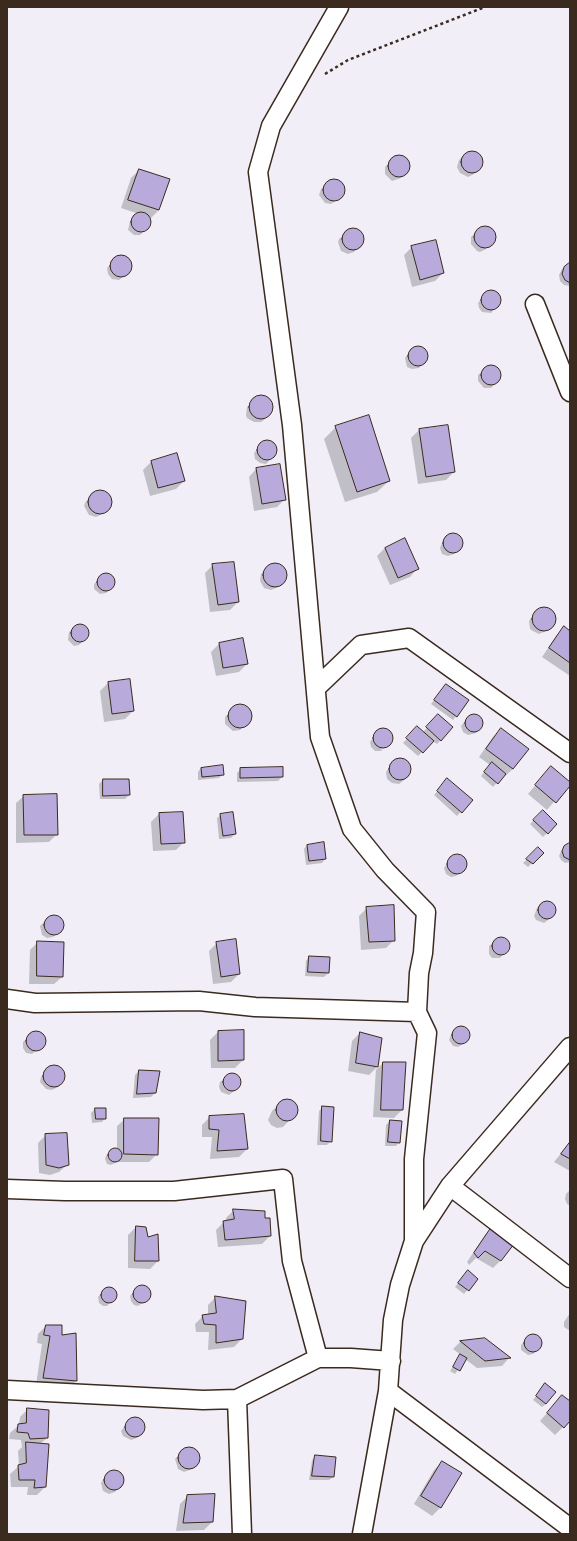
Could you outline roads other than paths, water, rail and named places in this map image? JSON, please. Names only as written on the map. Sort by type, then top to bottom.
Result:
[{"type":"street","points":[[340,7],[271,126],[258,172],[292,425],[320,736],[352,829],[385,870],[426,912],[419,973],[417,1012],[427,1033],[414,1159],[414,1241]]},
{"type":"street","points":[[535,304],[570,392]]},
{"type":"street","points":[[316,688],[361,645],[409,638],[570,753]]},
{"type":"street","points":[[7,999],[35,1003],[199,1001],[256,1007],[417,1012]]},
{"type":"street","points":[[362,1534],[388,1391],[393,1320],[400,1285],[414,1241],[450,1186],[570,1047]]},
{"type":"street","points":[[7,1189],[65,1191],[174,1190],[283,1179],[292,1261],[318,1358]]},
{"type":"street","points":[[450,1186],[570,1278]]},
{"type":"street","points":[[7,1390],[203,1400],[237,1399],[318,1358],[351,1358],[391,1361]]},
{"type":"street","points":[[388,1391],[570,1528]]},
{"type":"street","points":[[237,1399],[242,1534]]}]
